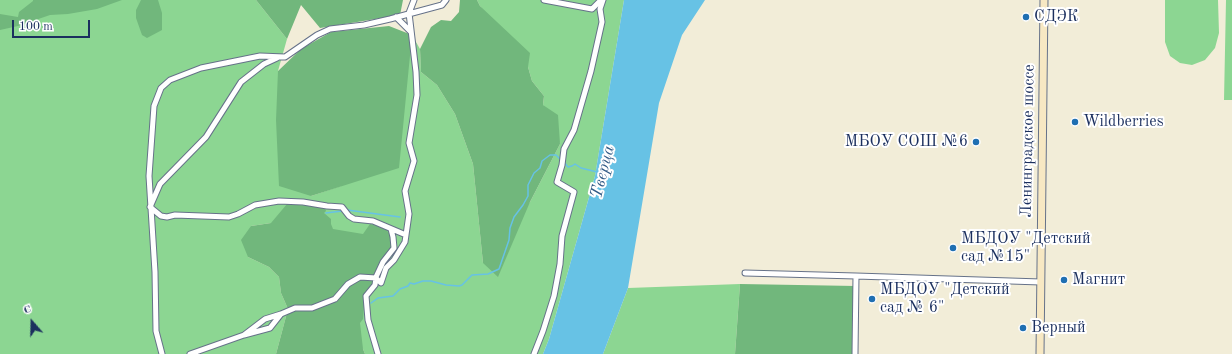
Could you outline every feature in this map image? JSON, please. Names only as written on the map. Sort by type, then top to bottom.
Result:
[{"type":"main road","name":"Ленинградское шоссе","points":[[1040,354],[1044,0]]},
{"type":"street","points":[[244,335],[265,319],[294,308],[312,308],[335,299],[348,284],[360,277],[376,278],[381,283],[386,268],[394,260],[405,242],[410,214],[405,191],[414,161],[409,143],[417,95],[416,72],[410,32],[409,13],[414,0]]},
{"type":"street","points":[[162,354],[156,331],[156,272],[150,207],[149,176],[154,106],[161,88],[170,80],[201,68],[260,56],[277,58],[285,57],[317,35],[330,29],[364,25],[396,17],[442,5],[446,0]]},
{"type":"street","points":[[544,0],[592,9],[602,0]]},
{"type":"street","points":[[534,354],[554,296],[560,264],[562,236],[574,192],[557,182],[562,165],[564,149],[574,130],[591,71],[602,22],[600,9],[602,0]]},
{"type":"street","points":[[396,17],[410,32]]},
{"type":"street","points":[[150,207],[160,184],[206,137],[241,82],[264,64],[277,58]]},
{"type":"street","points":[[150,207],[161,216],[167,217],[175,215],[218,217],[238,214],[255,205],[270,202],[303,202],[342,207],[349,216],[354,219],[373,221],[406,235]]},
{"type":"street","points":[[378,354],[368,320],[366,296],[375,285],[376,278],[383,262],[394,248],[394,237],[391,229]]},
{"type":"street","points":[[746,273],[1041,282]]},
{"type":"street","points":[[856,276],[856,354]]},
{"type":"street","points":[[190,354],[244,335],[270,328],[281,314]]},
{"type":"green space","points":[[0,0],[256,0],[287,39],[278,71],[311,196],[341,186],[412,35],[420,49],[421,72],[437,85],[455,114],[473,164],[483,263],[530,202],[560,144],[543,105],[544,96],[532,81],[528,67],[480,6],[477,0],[624,0],[595,176],[549,339],[543,354],[365,354],[363,349],[271,223],[251,226],[248,257],[269,267],[279,277],[281,293],[288,309],[276,354],[0,354]]},
{"type":"green space","points":[[33,0],[122,0],[97,9],[68,14],[50,15],[18,26],[0,30],[0,14],[18,17],[19,12]]},
{"type":"green space","points":[[141,0],[158,0],[162,13],[162,30],[147,38],[142,35],[136,18],[136,10]]},
{"type":"green space","points":[[256,0],[403,0],[400,15],[320,28],[301,5],[287,39]]},
{"type":"green space","points":[[460,0],[477,0],[480,6],[530,53],[528,67],[532,81],[544,96],[543,105],[558,115],[560,144],[530,202],[498,277],[483,263],[473,164],[455,114],[437,85],[421,72],[420,49],[431,27],[441,20],[451,21],[459,12]]},
{"type":"green space","points":[[1165,0],[1218,0],[1219,33],[1215,48],[1205,60],[1192,65],[1180,63],[1170,56],[1165,42]]},
{"type":"green space","points":[[1226,0],[1232,0],[1232,100],[1224,100]]},
{"type":"green space","points":[[389,26],[412,35],[399,168],[311,196],[279,186],[276,120],[278,71],[301,49],[331,32]]},
{"type":"green space","points":[[287,204],[325,208],[326,211],[324,213],[331,219],[333,229],[363,234],[370,224],[385,228],[392,237],[393,248],[374,276],[372,286],[364,304],[363,319],[360,323],[365,354],[276,354],[288,309],[281,293],[279,277],[269,267],[248,257],[241,240],[251,226],[271,223]]},
{"type":"green space","points":[[740,284],[735,354],[603,354],[628,288]]},
{"type":"green space","points":[[740,284],[856,286],[855,354],[735,354]]},
{"type":"water","name":"Тверца","points":[[624,0],[705,0],[682,35],[659,103],[628,288],[603,354],[543,354],[549,339],[595,176]]},
{"type":"waterway","points":[[371,303],[378,298],[393,296],[400,289],[408,286],[410,283],[414,284],[423,281],[431,281],[446,285],[459,286],[472,275],[488,274],[499,269],[509,240],[510,228],[514,217],[528,196],[528,185],[534,173],[540,168],[542,161],[550,155],[556,155],[561,160]]},
{"type":"waterway","name":"Тверца","points":[[564,162],[568,167],[575,164],[581,168],[597,172]]},
{"type":"waterway","points":[[347,210],[400,217]]},
{"type":"waterway","points":[[326,213],[342,211]]},
{"type":"place","name":"СДЭК","points":[[1026,17]]},
{"type":"place","name":"Wildberries","points":[[1075,122]]},
{"type":"place","name":"МБОУ СОШ №6","points":[[976,142]]},
{"type":"place","name":"МБДОУ \"Детский сад №15\"","points":[[953,248]]},
{"type":"place","name":"Магнит","points":[[1064,280]]},
{"type":"place","name":"МБДОУ \"Детский сад № 6\"","points":[[872,299]]},
{"type":"place","name":"Верный","points":[[1023,328]]}]
